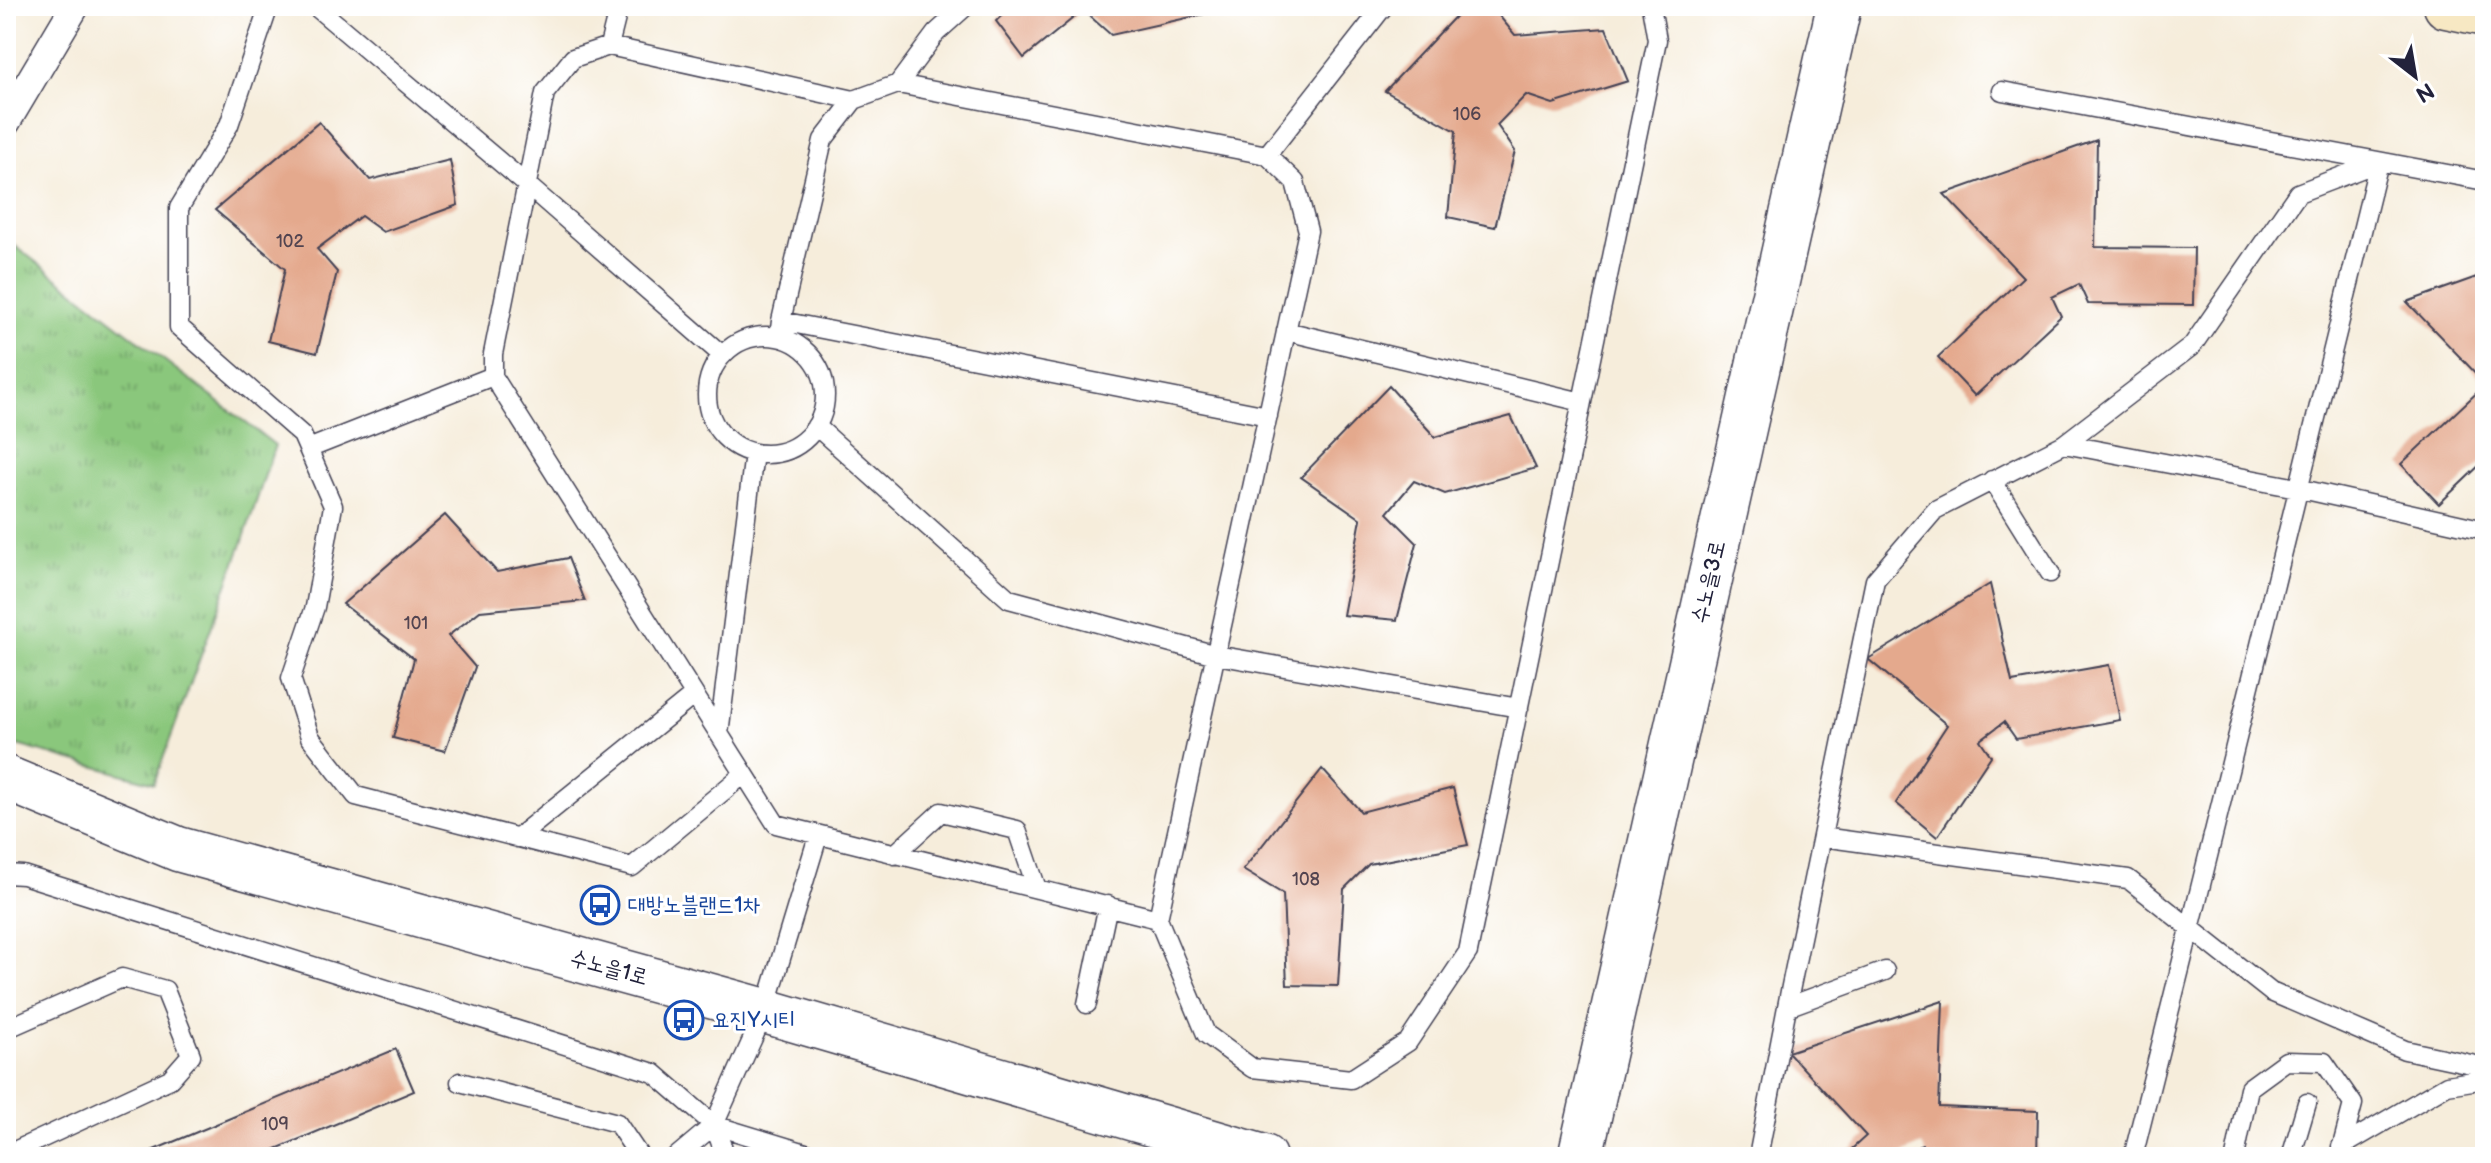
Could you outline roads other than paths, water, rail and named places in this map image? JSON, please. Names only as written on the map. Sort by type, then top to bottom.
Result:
[{"type":"main road","points":[[2446,6],[2485,14]]},
{"type":"street","points":[[6,122],[75,6]]},
{"type":"street","name":"수노을3로","points":[[1580,1157],[1839,6]]},
{"type":"street","name":"수노을1로","points":[[6,778],[178,849],[765,1011],[1264,1157]]},
{"type":"lane","points":[[269,6],[229,125],[179,208],[179,327],[302,435],[333,506],[315,607],[291,678],[310,737],[356,796],[632,867],[744,774]]},
{"type":"lane","points":[[315,6],[722,355]]},
{"type":"lane","points":[[609,46],[619,6]]},
{"type":"lane","points":[[898,84],[936,33],[966,6]]},
{"type":"lane","points":[[1267,155],[1384,6]]},
{"type":"lane","points":[[780,329],[823,140],[854,100],[898,84],[1267,155],[1295,182],[1308,231],[1158,919],[1206,1034],[1252,1068],[1351,1079],[1408,1042],[1468,952],[1657,40],[1651,6]]},
{"type":"lane","points":[[854,100],[609,46],[573,58],[545,93],[493,354],[493,376],[776,824],[1158,919]]},
{"type":"lane","points":[[2002,91],[2485,181]]},
{"type":"lane","points":[[1758,1157],[1875,580],[1935,510],[2064,444],[2192,346],[2298,193],[2379,162]]},
{"type":"lane","points":[[2133,1157],[2379,162]]},
{"type":"lane","points":[[780,329],[817,362],[824,381],[826,401],[820,420],[809,437],[793,448],[774,454],[754,453],[736,446],[721,434],[711,418],[707,399],[709,379],[730,347],[747,338],[780,329],[1268,416]]},
{"type":"lane","points":[[1286,331],[1582,402]]},
{"type":"lane","points":[[308,449],[493,376]]},
{"type":"lane","points":[[816,426],[1009,599],[1216,655],[1519,708]]},
{"type":"lane","points":[[2064,444],[2297,488],[2485,530]]},
{"type":"lane","points":[[719,734],[754,453]]},
{"type":"lane","points":[[1992,480],[2050,573]]},
{"type":"lane","points":[[517,838],[694,695]]},
{"type":"lane","points":[[894,855],[941,812],[1017,830],[1037,889]]},
{"type":"lane","points":[[676,1157],[714,1125],[765,1011],[818,836]]},
{"type":"lane","points":[[1822,837],[2128,879],[2271,992],[2405,1050],[2485,1067]]},
{"type":"lane","points":[[6,874],[23,875],[654,1073],[714,1125],[819,1157]]},
{"type":"lane","points":[[1087,1004],[1108,905]]},
{"type":"lane","points":[[1787,1007],[1885,971]]},
{"type":"lane","points":[[6,1029],[122,978],[165,990],[191,1055],[170,1079],[6,1155]]},
{"type":"lane","points":[[2235,1157],[2249,1088],[2286,1061],[2324,1062],[2353,1104],[2340,1152]]},
{"type":"lane","points":[[2340,1152],[2447,1085],[2485,1079]]},
{"type":"lane","points":[[460,1082],[617,1123],[640,1157]]},
{"type":"lane","points":[[2291,1157],[2307,1103]]},
{"type":"lane","points":[[714,1125],[726,1157]]},
{"type":"place","name":"대방노블랜드1차","points":[[600,905]]},
{"type":"place","name":"요진Y시티","points":[[684,1020]]}]
